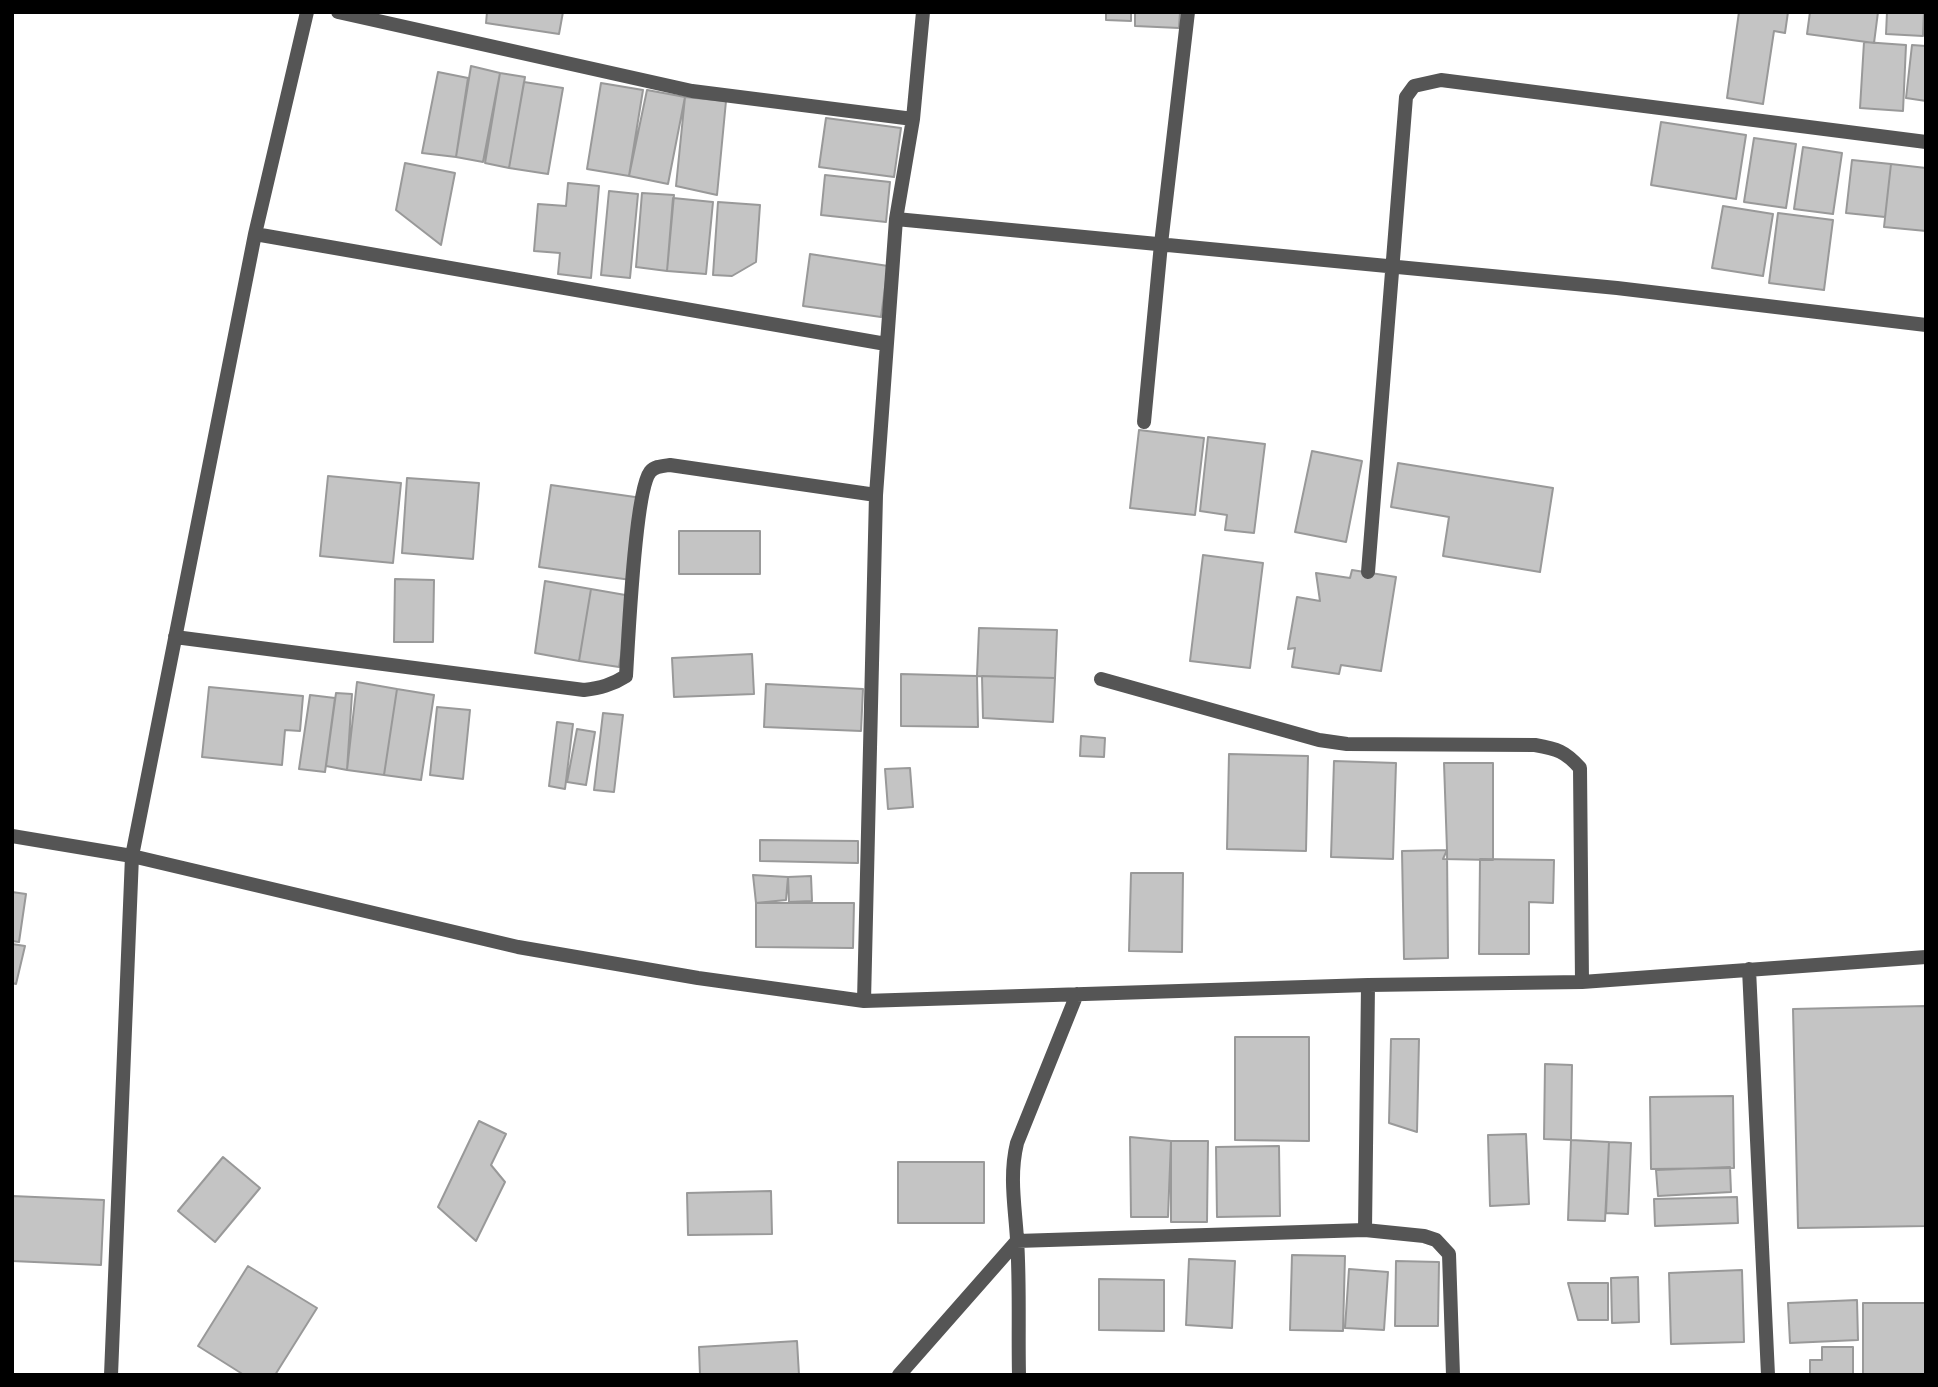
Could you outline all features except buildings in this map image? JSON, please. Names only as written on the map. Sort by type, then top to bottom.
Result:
[{"type":"street","points":[[111,1375],[132,856],[256,234],[306,12]]},
{"type":"street","points":[[338,12],[692,91],[913,119]]},
{"type":"street","points":[[864,1001],[876,495],[897,219],[913,119],[923,12]]},
{"type":"street","points":[[1144,422],[1188,12]]},
{"type":"street","points":[[1368,572],[1406,97],[1414,86],[1441,80],[1926,142]]},
{"type":"street","points":[[897,219],[1617,288],[1926,325]]},
{"type":"street","points":[[256,234],[886,344]]},
{"type":"street","points":[[175,637],[584,690],[600,688],[626,676],[631,596],[642,498],[648,475],[655,468],[670,466],[876,495]]},
{"type":"street","points":[[1101,679],[1320,740],[1347,744],[1535,745],[1558,749],[1569,755],[1580,768],[1582,982]]},
{"type":"street","points":[[12,836],[132,856],[518,947],[698,978],[864,1001],[1368,985],[1582,982],[1926,957]]},
{"type":"street","points":[[1749,970],[1769,1375]]},
{"type":"street","points":[[1365,1230],[1368,985]]},
{"type":"street","points":[[1019,1375],[1013,1160],[1017,1143],[1077,994]]},
{"type":"street","points":[[899,1375],[1017,1241],[1365,1230],[1424,1236],[1436,1240],[1450,1254],[1453,1375]]}]
